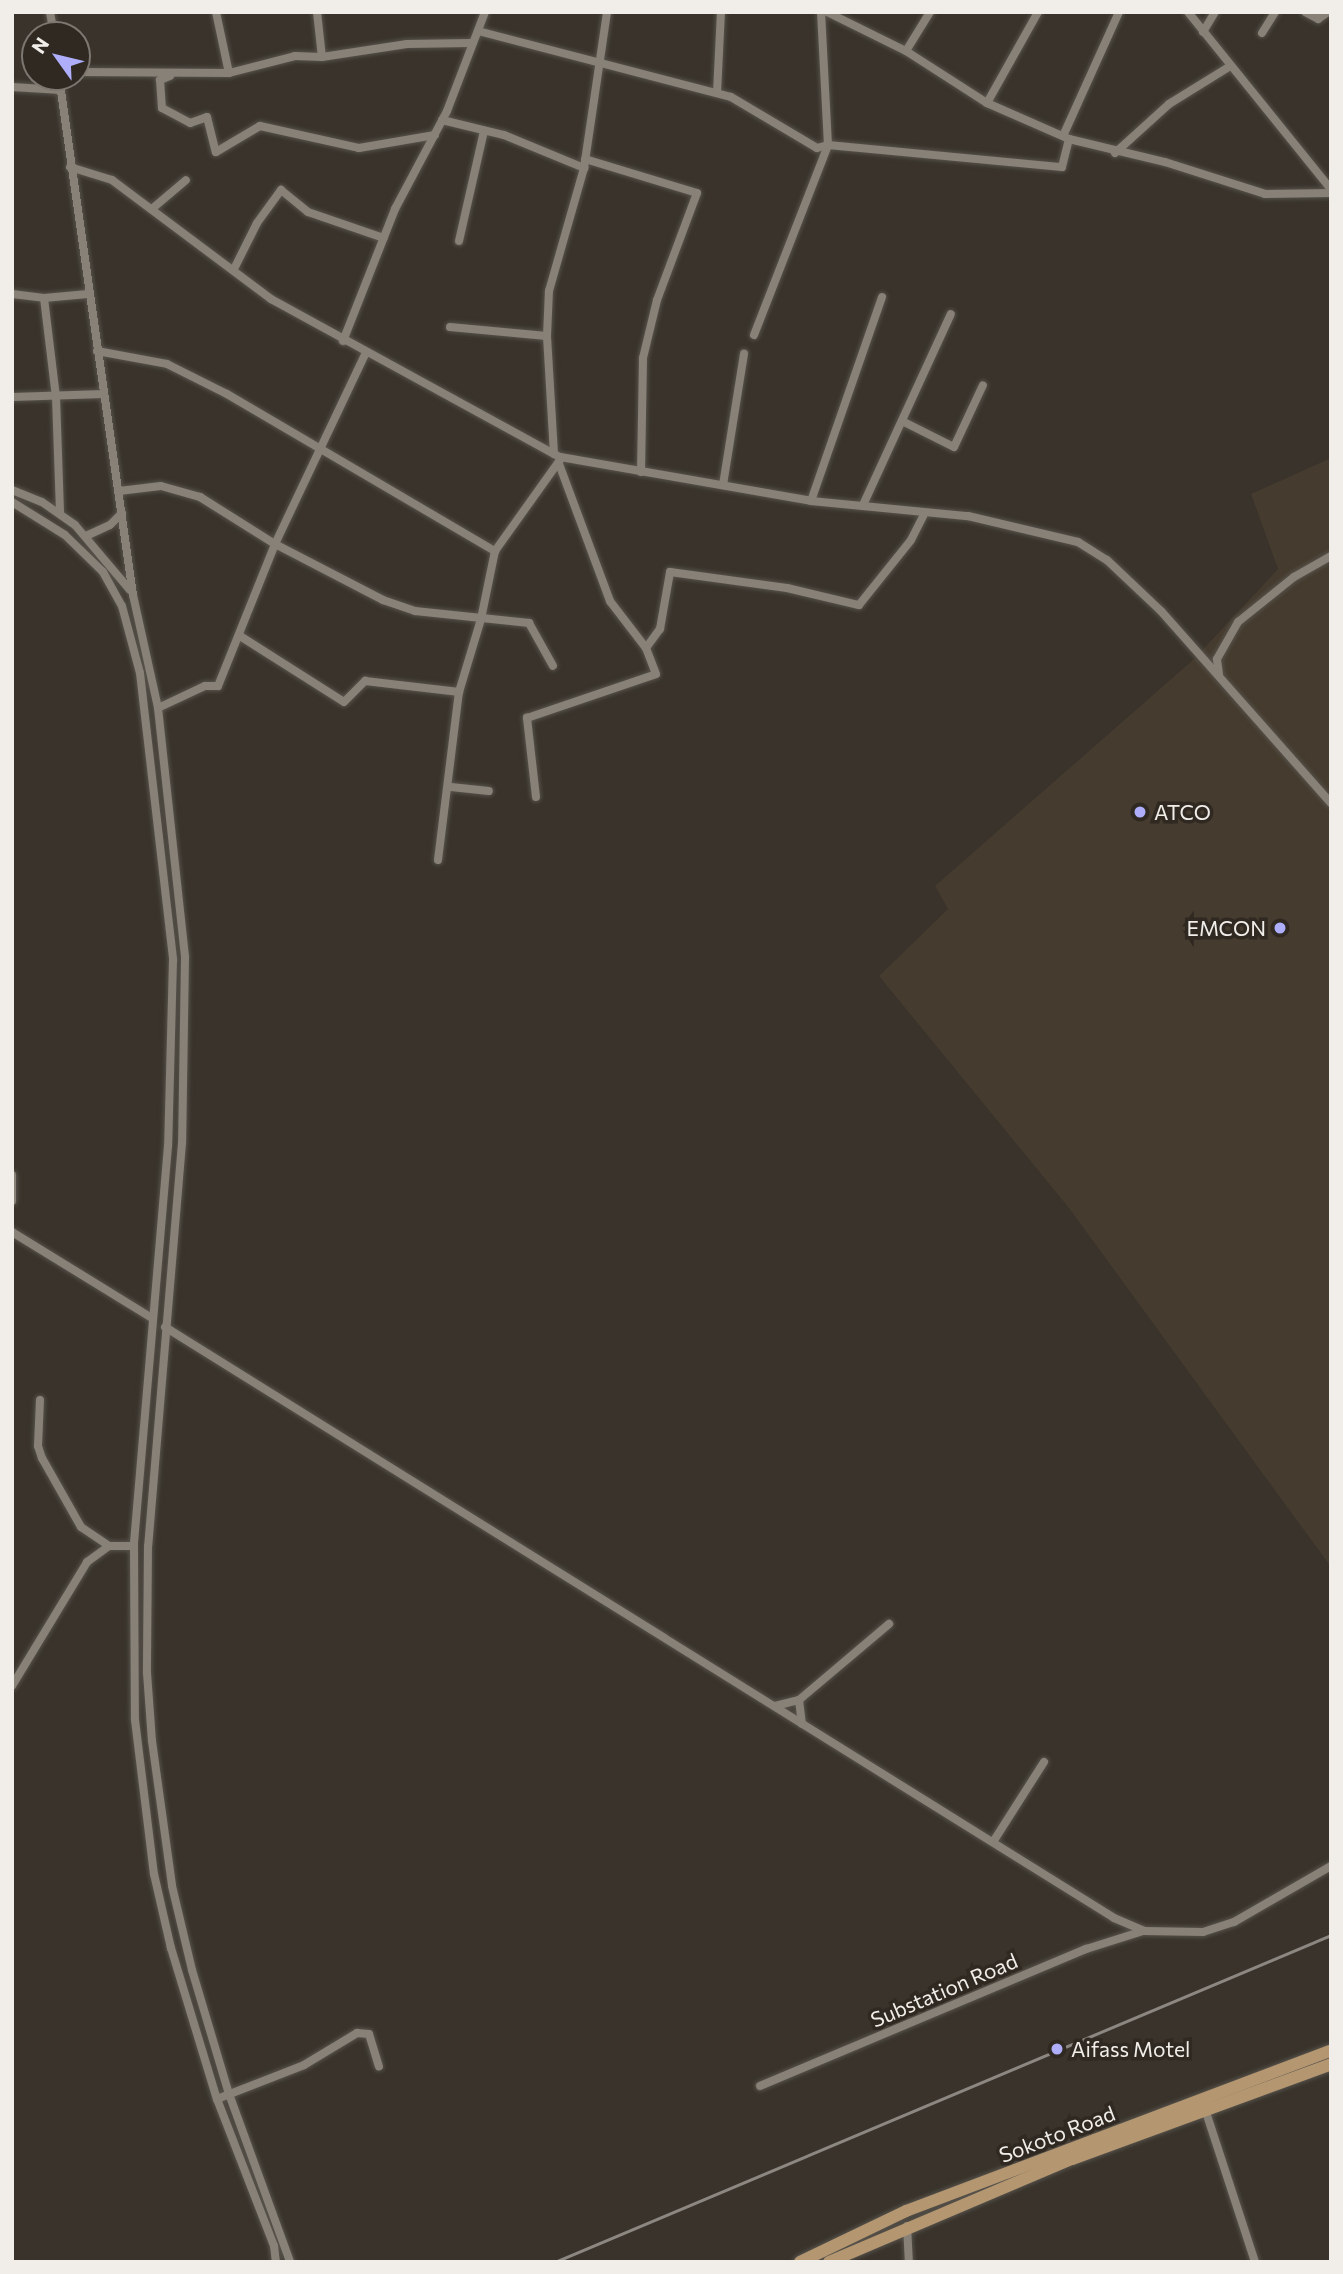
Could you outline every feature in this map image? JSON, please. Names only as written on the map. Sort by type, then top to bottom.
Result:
[{"type":"main road","name":"Sokoto Road","points":[[800,2262],[906,2211],[1331,2050]]},
{"type":"main road","name":"Sokoto Road","points":[[830,2262],[906,2225],[1205,2109],[1331,2064]]},
{"type":"street","points":[[216,12],[229,73]]},
{"type":"street","points":[[317,12],[322,57]]},
{"type":"street","points":[[343,341],[384,238],[442,120],[470,43],[485,12]]},
{"type":"street","points":[[536,797],[527,718],[656,674],[646,648],[610,600],[558,458],[547,336],[554,262],[584,163],[607,12]]},
{"type":"street","points":[[717,93],[721,12]]},
{"type":"street","points":[[754,335],[828,145],[821,12]]},
{"type":"street","points":[[827,12],[906,51],[987,103],[1066,138],[1115,153],[1165,162],[1265,194],[1331,191]]},
{"type":"street","points":[[906,51],[930,12]]},
{"type":"street","points":[[987,103],[1038,12]]},
{"type":"street","points":[[478,31],[717,93],[817,148],[828,145],[1062,167],[1066,138],[1119,12]]},
{"type":"street","points":[[1188,12],[1229,67],[1331,191]]},
{"type":"street","points":[[1203,32],[1215,12]]},
{"type":"street","points":[[1262,33],[1275,12]]},
{"type":"street","points":[[1305,12],[1318,19],[1328,12]]},
{"type":"street","points":[[91,72],[229,73],[295,56],[322,57],[407,44],[470,43]]},
{"type":"street","points":[[1115,153],[1169,104],[1229,67]]},
{"type":"street","points":[[183,72],[160,80],[162,108],[190,123],[207,117],[216,152],[260,127],[359,148],[435,135]]},
{"type":"street","points":[[61,91],[133,595],[158,708],[185,958],[182,1143],[152,1497],[147,1673],[162,1827],[192,1970],[229,2094],[290,2262]]},
{"type":"street","points":[[442,120],[504,135],[584,163],[697,193],[657,300],[643,358],[641,472]]},
{"type":"street","points":[[459,241],[484,131]]},
{"type":"street","points":[[71,167],[111,180],[153,208],[271,299],[558,458],[811,501],[968,516],[1078,542],[1119,571],[1219,674],[1331,803]]},
{"type":"street","points":[[153,208],[186,180]]},
{"type":"street","points":[[234,269],[257,223],[281,190],[308,212],[384,238]]},
{"type":"street","points":[[12,294],[44,298],[88,294]]},
{"type":"street","points":[[811,501],[882,297]]},
{"type":"street","points":[[44,298],[57,397],[60,514]]},
{"type":"street","points":[[863,505],[951,314]]},
{"type":"street","points":[[450,327],[547,336]]},
{"type":"street","points":[[97,351],[167,364],[495,551]]},
{"type":"street","points":[[158,708],[205,686],[218,686],[275,544],[366,352]]},
{"type":"street","points":[[723,485],[744,354]]},
{"type":"street","points":[[902,421],[954,447],[983,385]]},
{"type":"street","points":[[12,397],[104,394]]},
{"type":"street","points":[[438,860],[450,787],[459,692],[481,619],[495,551],[558,458]]},
{"type":"street","points":[[119,491],[161,486],[200,497],[275,544],[383,600],[415,611],[529,623],[553,666]]},
{"type":"street","points":[[12,490],[60,514],[86,536],[133,595]]},
{"type":"street","points":[[12,502],[65,534],[103,572],[122,606],[140,673],[173,960],[168,1146],[134,1546],[135,1720],[154,1874],[181,1988],[217,2099],[274,2246],[276,2262]]},
{"type":"street","points":[[86,536],[110,525],[122,513]]},
{"type":"street","points":[[646,648],[660,629],[670,572],[787,588],[859,605],[911,540],[925,513]]},
{"type":"street","points":[[1219,674],[1217,659],[1238,622],[1294,577],[1331,556]]},
{"type":"street","points":[[240,636],[344,702],[365,681],[459,692]]},
{"type":"street","points":[[450,787],[489,791]]},
{"type":"street","points":[[12,1175],[12,1201]]},
{"type":"street","points":[[12,1233],[152,1318]]},
{"type":"street","points":[[165,1327],[1114,1918],[1144,1931],[1203,1932],[1234,1922],[1330,1868]]},
{"type":"street","points":[[40,1400],[38,1446],[42,1458],[81,1527],[109,1546]]},
{"type":"street","points":[[138,1495],[152,1497]]},
{"type":"street","points":[[12,1686],[76,1577],[97,1552],[109,1546],[134,1546]]},
{"type":"street","points":[[775,1706],[799,1700],[889,1624]]},
{"type":"street","points":[[799,1700],[802,1724]]},
{"type":"street","points":[[993,1842],[1044,1762]]},
{"type":"street","name":"Substation Road","points":[[760,2086],[1086,1949],[1144,1931]]},
{"type":"street","points":[[217,2099],[304,2065],[357,2033],[369,2034],[379,2066]]},
{"type":"street","points":[[1205,2109],[1255,2262]]},
{"type":"street","points":[[906,2225],[909,2262]]},
{"type":"shaded area","points":[[1331,458],[1331,1567],[1069,1208],[879,976],[948,909],[935,886],[1193,660],[1278,569],[1251,494]]},
{"type":"railway","points":[[555,2262],[1331,1935]]},
{"type":"place","name":"ATCO","points":[[1140,812]]},
{"type":"place","name":"EMCON","points":[[1280,928]]},
{"type":"place","name":"Aifass Motel","points":[[1057,2049]]}]
